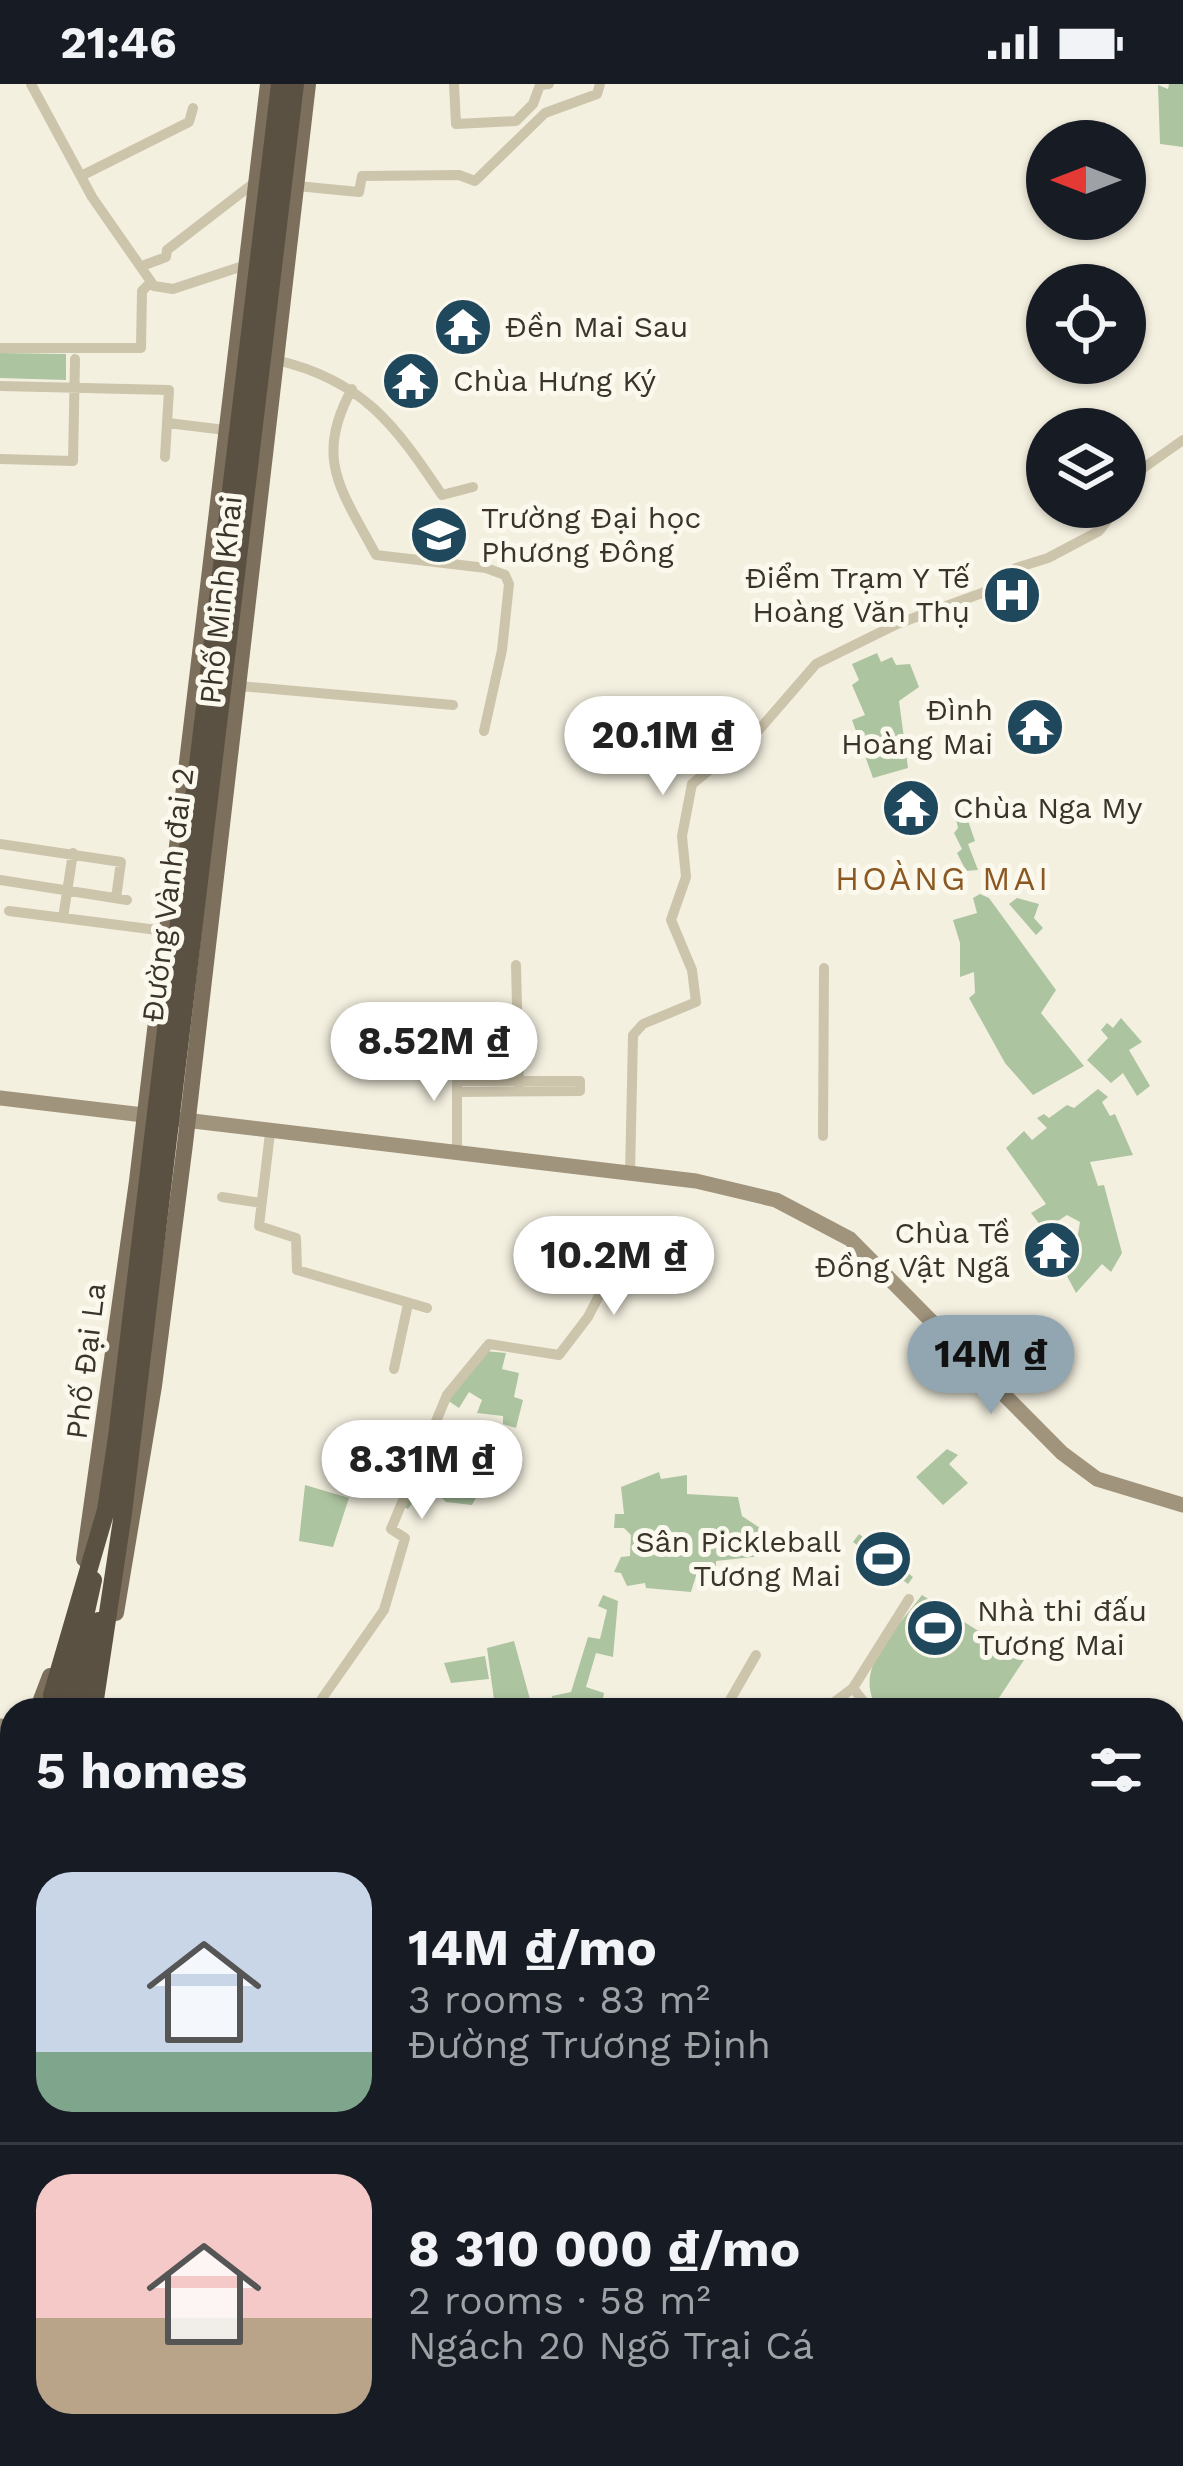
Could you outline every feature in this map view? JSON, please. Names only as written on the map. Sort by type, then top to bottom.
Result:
[{"type":"highway","name":"Đường Vành đai 2","points":[[67,1698],[114,1511],[280,84]]},
{"type":"highway","name":"Đường Vành đai 2","points":[[82,1698],[114,1511],[295,84]]},
{"type":"highway","points":[[55,1698],[114,1511]]},
{"type":"highway","points":[[98,1698],[114,1511]]},
{"type":"main road","name":"Phố Minh Khai","points":[[142,1114],[268,84]]},
{"type":"main road","name":"Phố Minh Khai","points":[[187,1121],[308,84]]},
{"type":"main road","points":[[220,474],[236,491],[252,488],[262,478]]},
{"type":"main road","points":[[211,546],[219,537],[234,534],[254,550]]},
{"type":"main road","points":[[0,1098],[696,1181],[776,1200],[835,1229],[1062,1453],[1097,1479],[1183,1505]]},
{"type":"main road","name":"Phố Đại La","points":[[54,1698],[94,1507],[142,1114]]},
{"type":"main road","points":[[99,1698],[117,1609],[187,1121]]},
{"type":"main road","points":[[130,1231],[173,1235]]},
{"type":"main road","points":[[84,1698],[117,1609]]},
{"type":"main road","name":"Phố Đại La","points":[[41,1698],[72,1612]]},
{"type":"street","points":[[31,84],[81,176],[151,282],[173,289],[246,265]]},
{"type":"street","points":[[454,84],[456,124],[507,124],[533,104],[540,85],[549,84]]},
{"type":"street","points":[[297,187],[359,192],[362,176],[459,176],[475,181],[544,113],[597,94],[601,84]]},
{"type":"street","points":[[81,176],[189,122],[193,108]]},
{"type":"street","points":[[142,266],[166,257],[167,250],[257,181]]},
{"type":"street","points":[[0,348],[141,348],[142,291],[151,282]]},
{"type":"street","points":[[0,459],[73,461],[75,359]]},
{"type":"street","points":[[276,360],[352,389],[393,422],[442,495],[473,487]]},
{"type":"street","points":[[0,386],[169,390],[165,458]]},
{"type":"street","points":[[352,389],[334,421],[331,455],[340,488],[376,555],[486,568],[505,575],[509,584],[484,731]]},
{"type":"street","points":[[168,422],[225,430]]},
{"type":"street","points":[[1146,466],[1183,440]]},
{"type":"street","points":[[630,1175],[633,1035],[643,1024],[696,1002],[692,970],[671,920],[686,877],[682,836],[692,784],[758,730],[816,664],[897,624],[993,589],[1016,568],[1048,559],[1101,528]]},
{"type":"street","points":[[238,686],[453,705]]},
{"type":"street","points":[[0,844],[121,862],[122,899],[0,880]]},
{"type":"street","points":[[63,918],[73,853]]},
{"type":"street","points":[[9,911],[165,931]]},
{"type":"street","points":[[516,964],[519,1086]]},
{"type":"street","points":[[823,1136],[824,968]]},
{"type":"street","points":[[457,1055],[458,1154]]},
{"type":"street","points":[[457,1087],[580,1082],[580,1091],[519,1086]]},
{"type":"street","points":[[270,1133],[259,1226],[296,1238],[297,1270],[427,1308]]},
{"type":"street","points":[[222,1197],[261,1203]]},
{"type":"street","points":[[322,1698],[384,1610],[405,1538],[391,1529],[447,1395],[489,1344],[559,1355],[588,1317],[622,1251]]},
{"type":"street","points":[[394,1369],[408,1304]]},
{"type":"street","points":[[840,1698],[854,1688],[909,1599]]},
{"type":"street","points":[[731,1698],[756,1655]]},
{"type":"street","points":[[854,1688],[861,1698]]},
{"type":"green space","points":[[1169,84],[1183,84],[1183,147],[1160,144],[1158,85],[1168,89]]},
{"type":"green space","points":[[0,353],[66,354],[66,380],[0,378]]},
{"type":"green space","points":[[877,653],[881,662],[892,657],[896,665],[910,664],[919,687],[899,701],[908,768],[873,778],[852,720],[865,715],[852,685],[859,680],[852,664]]},
{"type":"green space","points":[[953,805],[956,815],[965,812],[975,841],[968,844],[978,870],[966,871],[957,853],[962,849],[954,833],[958,828]]},
{"type":"green space","points":[[980,894],[989,898],[1056,990],[1041,1013],[1084,1066],[1033,1095],[1005,1063],[969,998],[975,993],[974,972],[960,977],[960,943],[953,920],[977,913],[973,898]]},
{"type":"green space","points":[[1017,898],[1039,904],[1034,918],[1043,928],[1036,935],[1009,904]]},
{"type":"green space","points":[[1121,1018],[1142,1042],[1129,1050],[1150,1086],[1137,1096],[1123,1073],[1111,1083],[1087,1060],[1108,1038],[1101,1030],[1107,1023],[1113,1028]]},
{"type":"green space","points":[[1098,1089],[1108,1097],[1102,1102],[1110,1116],[1115,1114],[1133,1155],[1090,1162],[1098,1186],[1104,1185],[1122,1253],[1111,1272],[1102,1264],[1076,1293],[1058,1259],[1077,1240],[1080,1222],[1067,1215],[1044,1230],[1031,1213],[1046,1204],[1006,1148],[1024,1131],[1032,1140],[1047,1128],[1037,1118],[1044,1114],[1049,1118],[1067,1105],[1074,1108]]},
{"type":"green space","points":[[485,1351],[506,1353],[502,1369],[519,1373],[514,1397],[523,1400],[516,1428],[503,1424],[503,1416],[477,1413],[482,1400],[469,1392],[459,1408],[447,1400]]},
{"type":"green space","points":[[438,1424],[466,1436],[470,1428],[487,1434],[485,1442],[490,1444],[480,1465],[497,1468],[495,1483],[480,1490],[472,1505],[446,1502],[435,1492],[430,1498],[416,1498],[408,1509],[402,1506]]},
{"type":"green space","points":[[947,1449],[958,1455],[949,1464],[968,1483],[943,1505],[916,1477]]},
{"type":"green space","points":[[659,1472],[661,1479],[687,1475],[687,1494],[738,1497],[742,1516],[778,1540],[771,1555],[716,1561],[716,1567],[700,1563],[691,1592],[646,1588],[645,1583],[627,1586],[621,1573],[614,1572],[621,1557],[630,1556],[631,1535],[624,1528],[614,1528],[615,1514],[624,1514],[621,1487]]},
{"type":"green space","points":[[305,1485],[349,1498],[333,1547],[299,1541]]},
{"type":"green space","name":"Sân Pickleball Tương Mai","points":[[859,1534],[913,1577],[908,1584],[853,1542]]},
{"type":"green space","points":[[603,1595],[618,1601],[613,1657],[596,1653],[586,1687],[604,1693],[603,1698],[552,1698],[571,1692],[588,1637],[600,1639],[607,1610],[598,1606]]},
{"type":"green space","name":"Nhà thi đấu Tương Mai","points":[[922,1595],[1024,1660],[999,1698],[873,1698],[873,1665]]},
{"type":"green space","points":[[514,1641],[530,1698],[494,1698],[487,1648]]},
{"type":"green space","points":[[485,1656],[489,1679],[451,1683],[444,1663]]},
{"type":"place","name":"Đền Mai Sau","points":[[463,327]]},
{"type":"place","name":"Chùa Hưng Ký","points":[[411,381]]},
{"type":"place","name":"Trường Đại học Phương Đông","points":[[439,535]]},
{"type":"place","name":"Điểm Trạm Y Tế Hoàng Văn Thụ","points":[[1012,595]]},
{"type":"place","name":"Đình Hoàng Mai","points":[[1035,727]]},
{"type":"place","name":"Chùa Nga My","points":[[911,808]]},
{"type":"place","name":"Chùa Tề Đồng Vật Ngã","points":[[1052,1250]]},
{"type":"place","name":"Sân Pickleball Tương Mai","points":[[883,1559]]},
{"type":"place","name":"Nhà thi đấu Tương Mai","points":[[935,1628]]},
{"type":"district","name":"HOÀNG MAI","points":[[943,878]]}]
